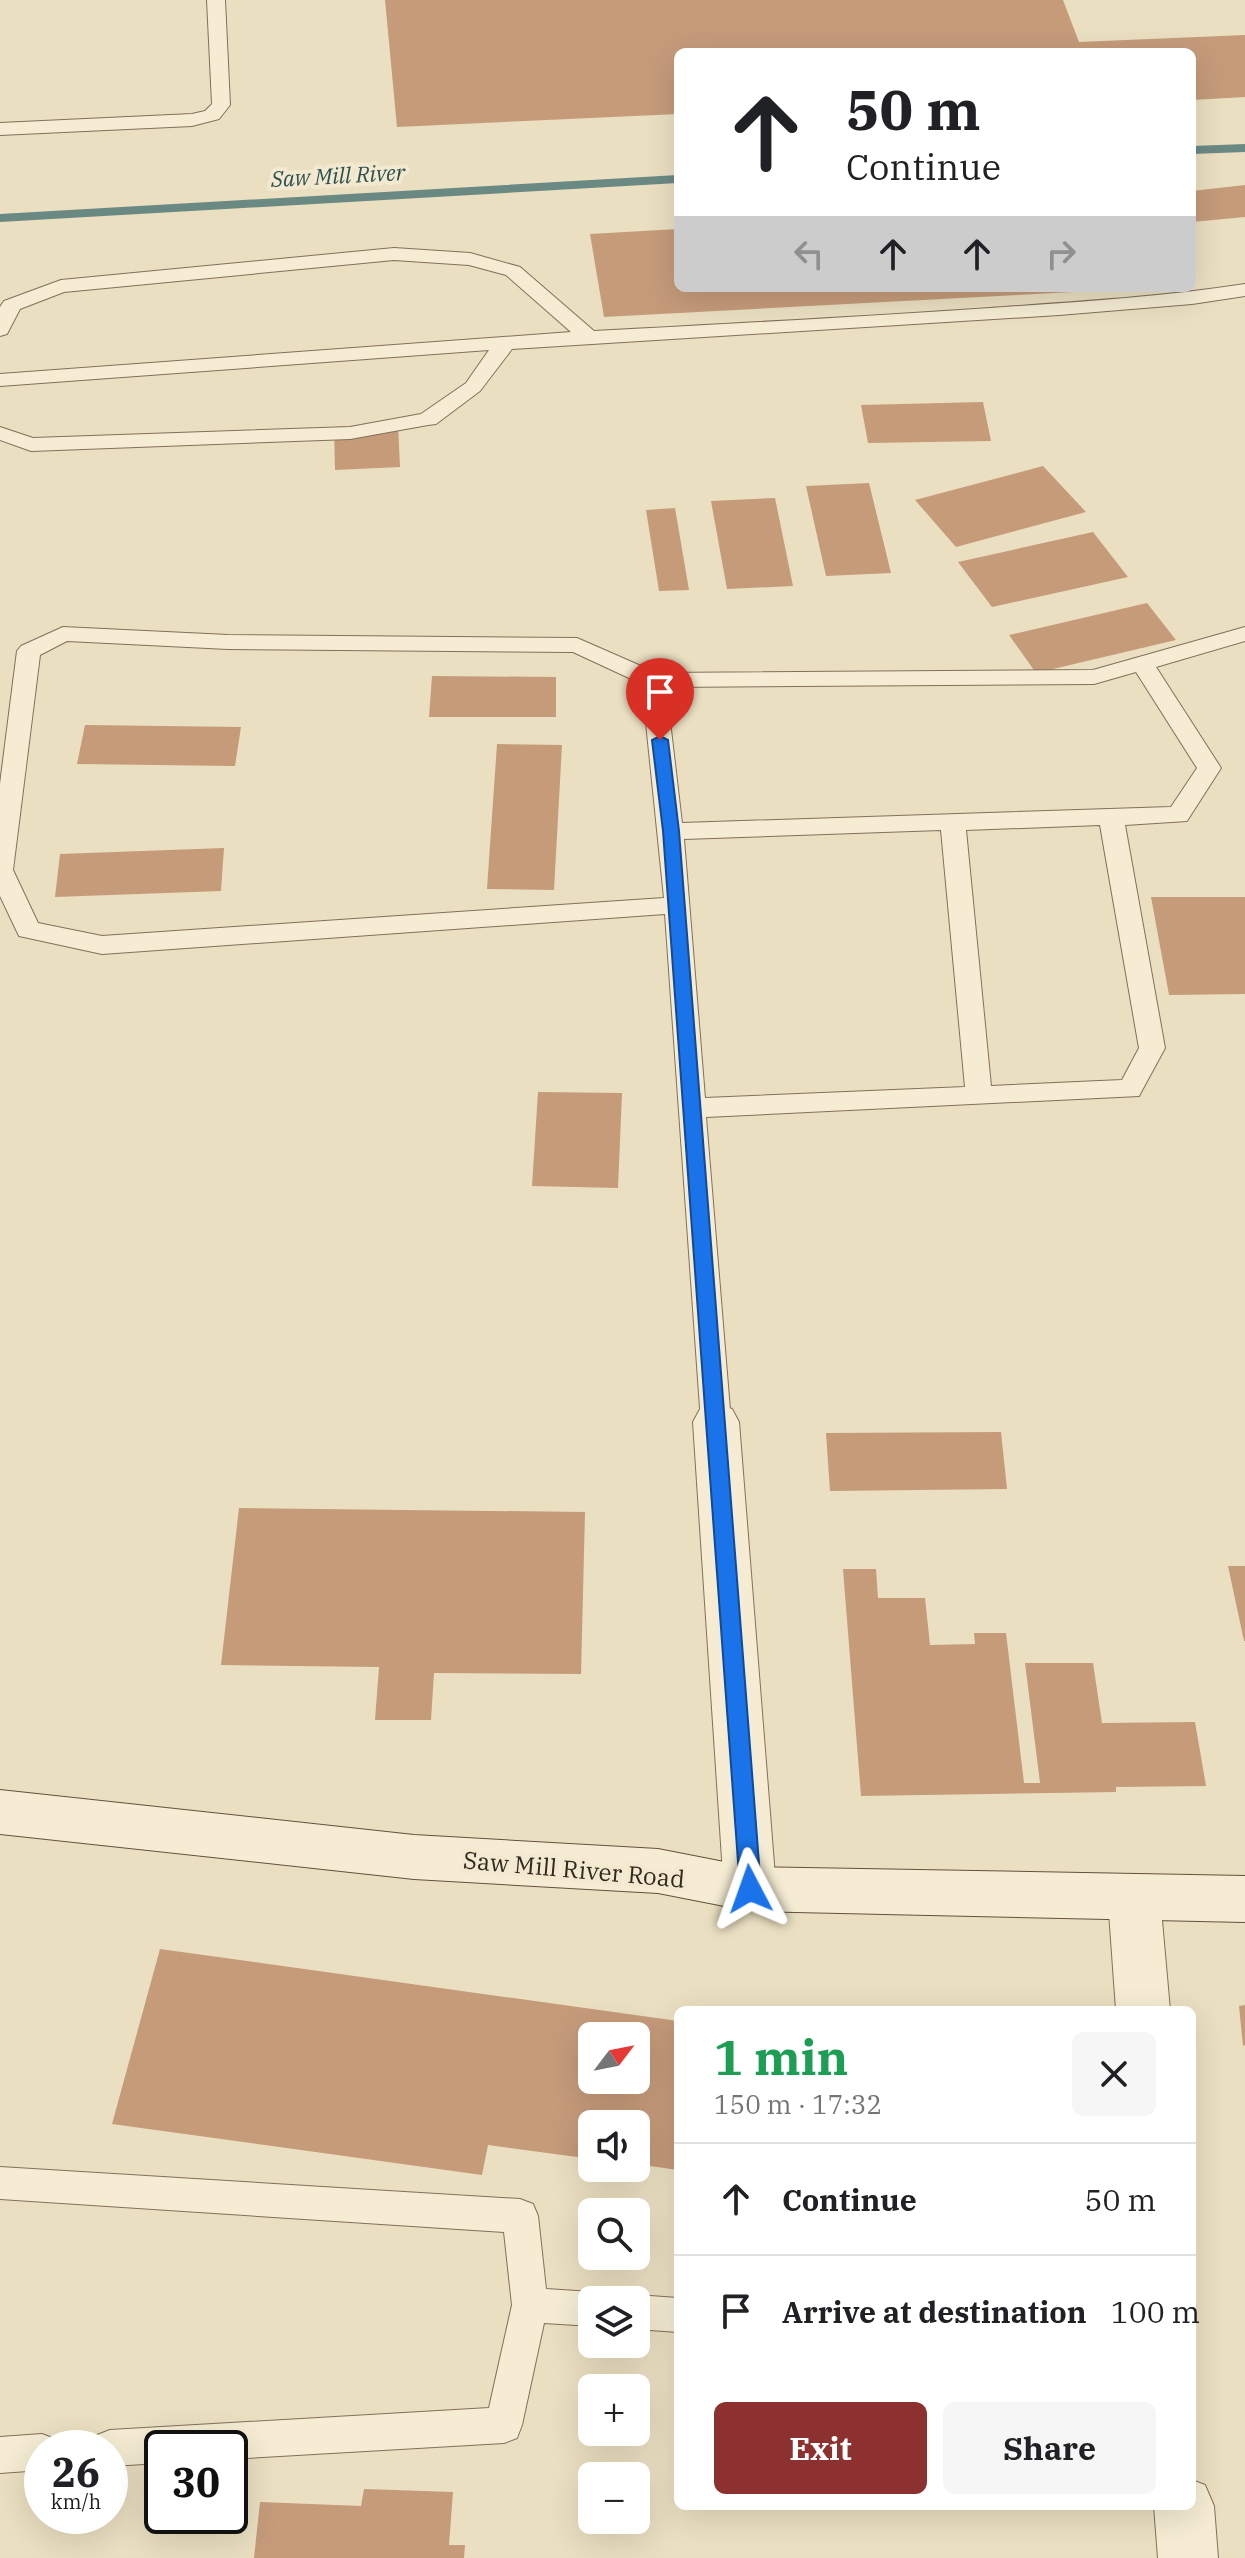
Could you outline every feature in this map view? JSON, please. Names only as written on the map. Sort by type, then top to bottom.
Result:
[{"type":"main road","points":[[716,1422],[750,1889]]},
{"type":"main road","name":"Saw Mill River Road","points":[[0,1812],[414,1857],[658,1871],[750,1889],[1245,1899]]},
{"type":"main road","points":[[1134,1898],[1143,2006]]},
{"type":"main road","points":[[1184,2510],[1188,2558]]},
{"type":"lane","points":[[0,129],[192,120],[212,115],[221,105],[216,0]]},
{"type":"lane","points":[[0,330],[11,305],[61,286],[394,254],[470,259],[513,271],[589,337]]},
{"type":"lane","points":[[0,380],[589,337],[805,327],[1043,310],[1192,298],[1245,290]]},
{"type":"lane","points":[[0,433],[31,445],[350,433],[428,419],[473,387],[504,345]]},
{"type":"lane","points":[[677,905],[102,945],[28,930],[1,870],[29,651],[63,634],[228,642],[577,645],[653,680],[1094,677],[1245,634]]},
{"type":"lane","points":[[671,831],[1178,815],[1209,768],[1142,663]]},
{"type":"lane","points":[[653,680],[671,831],[716,1422]]},
{"type":"lane","points":[[692,1108],[1130,1089],[1152,1048],[1111,817]]},
{"type":"lane","points":[[953,823],[979,1095]]},
{"type":"lane","points":[[0,2183],[520,2216],[530,2305],[504,2425],[128,2447]]},
{"type":"lane","points":[[530,2305],[578,2308]]},
{"type":"lane","points":[[650,2313],[674,2315]]},
{"type":"lane","points":[[0,2455],[24,2453]]},
{"type":"building","points":[[385,0],[1063,0],[1079,42],[1245,35],[1245,97],[1196,100],[1196,48],[674,48],[674,114],[397,127]]},
{"type":"building","points":[[1245,185],[1245,217],[1196,222],[1196,191]]},
{"type":"building","points":[[674,229],[674,292],[1074,292],[604,317],[590,234]]},
{"type":"building","points":[[983,402],[991,441],[868,443],[861,405]]},
{"type":"building","points":[[398,424],[400,467],[335,470],[334,427]]},
{"type":"building","points":[[1043,466],[1086,512],[956,547],[915,500]]},
{"type":"building","points":[[869,483],[891,573],[826,576],[806,486]]},
{"type":"building","points":[[775,498],[793,586],[727,589],[711,501]]},
{"type":"building","points":[[675,508],[689,590],[659,591],[646,510]]},
{"type":"building","points":[[1093,532],[1128,577],[992,607],[958,562]]},
{"type":"building","points":[[1147,603],[1176,640],[1036,673],[1009,635]]},
{"type":"building","points":[[432,676],[556,677],[556,717],[429,717]]},
{"type":"building","points":[[85,725],[241,727],[235,766],[77,764]]},
{"type":"building","points":[[497,744],[562,745],[554,890],[487,889]]},
{"type":"building","points":[[224,848],[221,891],[55,897],[60,854]]},
{"type":"building","points":[[1151,897],[1245,897],[1245,994],[1169,995]]},
{"type":"building","points":[[538,1092],[622,1093],[618,1188],[532,1186]]},
{"type":"building","points":[[1001,1432],[1007,1489],[830,1491],[826,1433]]},
{"type":"building","points":[[239,1508],[585,1512],[581,1674],[434,1673],[431,1720],[375,1720],[379,1667],[221,1665]]},
{"type":"building","points":[[1228,1566],[1245,1566],[1245,1641],[1244,1641]]},
{"type":"building","points":[[843,1569],[876,1569],[878,1598],[925,1598],[930,1645],[975,1644],[974,1633],[1006,1633],[1024,1783],[1040,1783],[1025,1663],[1093,1663],[1102,1723],[1195,1722],[1206,1786],[1116,1787],[1116,1792],[861,1796]]},
{"type":"building","points":[[160,1949],[674,2020],[674,2169],[650,2166],[650,2110],[578,2110],[578,2157],[488,2145],[482,2175],[112,2124]]},
{"type":"building","points":[[1245,2005],[1245,2045],[1243,2046],[1239,2006]]},
{"type":"building","points":[[364,2489],[453,2492],[449,2545],[465,2545],[464,2558],[254,2558],[260,2502],[361,2506]]},
{"type":"waterway","name":"Saw Mill River","points":[[1196,150],[1245,148]]},
{"type":"waterway","name":"Saw Mill River","points":[[0,218],[674,179]]},
{"type":"route","points":[[660,740],[671,831],[750,1889]]}]
